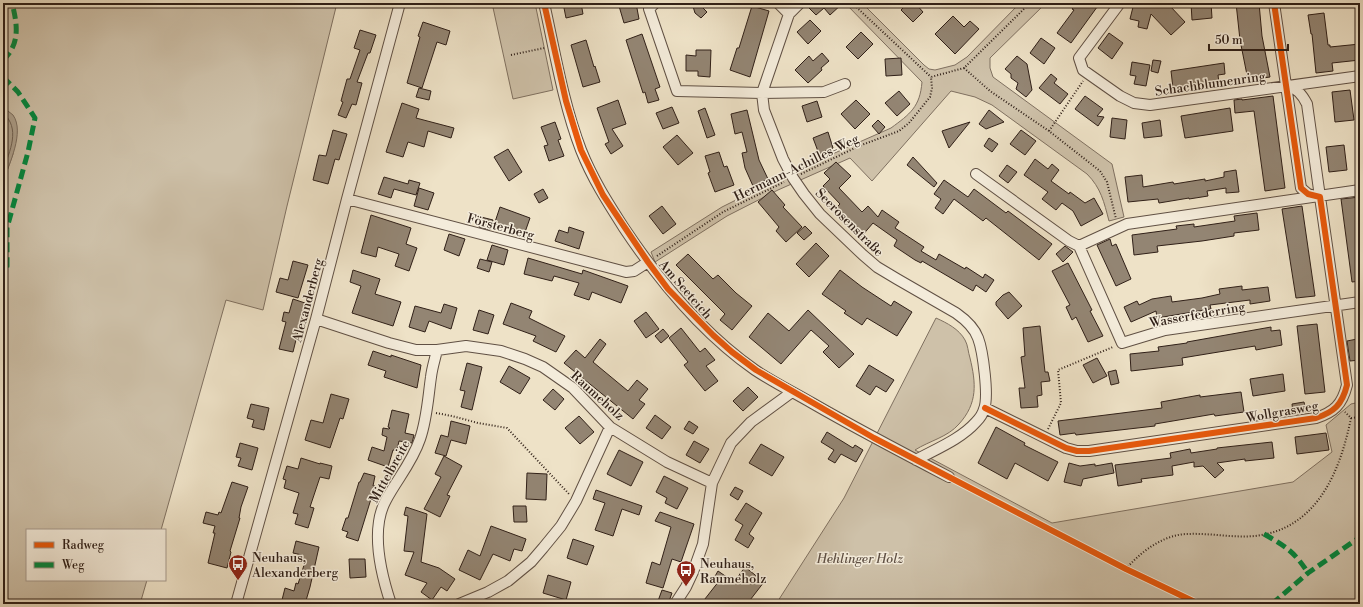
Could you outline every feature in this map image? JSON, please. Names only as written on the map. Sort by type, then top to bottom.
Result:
[{"type":"street","name":"Alexanderberg","points":[[236,604],[316,319],[400,3]]},
{"type":"street","name":"Am Seeteich","points":[[544,3],[566,101],[581,150],[602,195],[668,289],[713,335],[756,370],[874,438],[948,477]]},
{"type":"street","points":[[655,3],[649,8],[677,91],[762,93],[824,92],[845,84]]},
{"type":"street","points":[[778,3],[789,14]]},
{"type":"street","name":"Seerosenstraße","points":[[800,3],[789,14],[762,93],[764,110],[783,159],[793,178],[820,214],[877,267],[956,313],[966,321],[978,338],[982,350],[986,395],[984,408],[977,421],[967,431],[916,460]]},
{"type":"street","name":"Schachblumenring","points":[[1120,3],[1079,58],[1083,70],[1120,96],[1134,103],[1150,105],[1360,76]]},
{"type":"street","points":[[1274,3],[1301,188],[1308,194],[1320,197]]},
{"type":"street","points":[[1287,85],[1296,89],[1303,96],[1307,104],[1346,385],[1344,396],[1339,405]]},
{"type":"street","points":[[976,174],[1069,241],[1079,246],[1122,343]]},
{"type":"street","points":[[1079,246],[1127,224],[1360,190]]},
{"type":"street","name":"Försterberg","points":[[347,198],[626,272],[634,271],[648,262]]},
{"type":"street","name":"Wasserfederring","points":[[1122,343],[1165,330],[1360,302]]},
{"type":"street","name":"Raumeholz","points":[[316,319],[389,343],[416,350],[437,350],[466,346],[501,351],[531,362],[543,367],[573,388],[610,427],[667,462],[712,483]]},
{"type":"street","name":"Mittelbreite","points":[[391,604],[384,584],[380,560],[378,532],[379,519],[381,509],[386,499],[413,458],[425,426],[431,374],[437,350]]},
{"type":"street","points":[[675,604],[688,582],[703,544],[712,483],[731,443],[751,422],[792,392]]},
{"type":"street","name":"Wollgrasweg","points":[[984,408],[1066,448],[1077,451],[1089,451],[1316,418],[1329,414],[1339,405]]},
{"type":"street","points":[[459,604],[488,592],[508,581],[543,548],[560,526],[576,501],[610,427]]},
{"type":"path","points":[[852,3],[932,77],[964,68],[1030,3]]},
{"type":"path","points":[[511,55],[553,46]]},
{"type":"path","points":[[964,68],[990,91],[1049,131],[1100,171],[1107,182],[1117,228]]},
{"type":"path","points":[[1049,131],[1089,74]]},
{"type":"path","points":[[1043,438],[1061,403],[1058,370],[1122,343]]},
{"type":"path","points":[[1339,405],[1351,418]]},
{"type":"path","points":[[427,411],[507,428],[576,501]]},
{"type":"path","points":[[1351,418],[1360,417]]},
{"type":"path","points":[[1126,568],[1147,549],[1163,540],[1186,534],[1254,536],[1278,531],[1294,523],[1314,506],[1332,479],[1343,452],[1351,418]]},
{"type":"green space","points":[[3,3],[337,3],[263,310],[226,300],[161,529],[26,529],[26,581],[147,581],[140,604],[3,604],[3,182],[13,154],[13,116],[3,107]]},
{"type":"green space","points":[[492,3],[535,3],[553,90],[513,99]]},
{"type":"green space","points":[[845,3],[862,3],[924,65],[929,69],[935,70],[955,65],[967,57],[1020,3],[1046,3],[990,58],[990,68],[993,77],[1112,164],[1124,217],[1109,221],[1104,201],[1099,190],[1087,174],[992,105],[975,97],[951,91],[872,181],[850,158],[778,190],[727,216],[655,262],[651,252],[722,207],[794,171],[891,128],[913,109],[919,98],[922,82]]},
{"type":"green space","name":"Hehlinger Holz","points":[[936,318],[956,330],[965,340],[972,367],[974,392],[970,408],[955,428],[944,436],[915,450],[1052,523],[1293,482],[1332,452],[1326,425],[1351,404],[1360,402],[1360,604],[776,604],[844,498]]},
{"type":"water","points":[[3,107],[13,115],[16,122],[17,139],[3,182]]},
{"type":"building","points":[[563,3],[581,3],[583,14],[566,18]]},
{"type":"building","points":[[636,3],[639,19],[624,23],[619,6]]},
{"type":"building","points":[[692,3],[698,3],[707,12],[701,18],[695,13]]},
{"type":"building","points":[[806,3],[843,3],[830,15],[824,8],[816,15],[806,5]]},
{"type":"building","points":[[908,3],[915,3],[923,12],[913,22],[901,10]]},
{"type":"building","points":[[1077,3],[1100,3],[1071,43],[1057,33],[1074,10],[1072,9]]},
{"type":"building","points":[[1134,3],[1171,3],[1170,6],[1185,22],[1171,35],[1151,14],[1147,29],[1138,27],[1139,21],[1130,19]]},
{"type":"building","points":[[1191,3],[1211,3],[1212,18],[1192,20]]},
{"type":"building","points":[[1236,3],[1259,3],[1262,36],[1270,77],[1248,80],[1240,40]]},
{"type":"building","points":[[752,6],[769,11],[750,77],[730,70],[737,48],[739,48]]},
{"type":"building","points":[[1324,13],[1328,45],[1330,45],[1330,47],[1360,44],[1360,60],[1332,63],[1333,71],[1316,73],[1312,34],[1308,15]]},
{"type":"building","points":[[953,16],[964,27],[970,21],[979,29],[955,54],[935,34]]},
{"type":"building","points":[[810,20],[821,31],[808,44],[797,32]]},
{"type":"building","points":[[423,22],[450,31],[446,45],[437,42],[422,88],[407,83],[420,37],[418,36]]},
{"type":"building","points":[[360,30],[376,35],[357,82],[362,83],[356,105],[352,104],[346,118],[338,115],[343,102],[341,101],[347,79],[350,79],[360,50],[354,48]]},
{"type":"building","points":[[861,32],[873,44],[858,59],[846,47]]},
{"type":"building","points":[[1109,33],[1123,43],[1112,59],[1098,48]]},
{"type":"building","points":[[642,34],[660,87],[655,89],[659,100],[648,103],[645,92],[643,93],[626,40]]},
{"type":"building","points":[[1041,38],[1055,48],[1044,64],[1030,53]]},
{"type":"building","points":[[586,40],[600,82],[583,87],[571,45]]},
{"type":"building","points":[[696,50],[711,50],[710,77],[698,76],[698,71],[686,71],[686,55],[696,56]]},
{"type":"building","points":[[822,53],[829,61],[808,83],[795,70],[809,56],[813,61]]},
{"type":"building","points":[[1017,56],[1027,64],[1032,90],[1026,97],[1016,89],[1018,83],[1011,78],[1011,74],[1005,69]]},
{"type":"building","points":[[901,58],[902,75],[886,76],[885,59]]},
{"type":"building","points":[[1153,60],[1161,61],[1158,73],[1151,71]]},
{"type":"building","points":[[1132,62],[1150,65],[1146,86],[1134,84],[1136,76],[1130,75]]},
{"type":"building","points":[[1224,63],[1225,74],[1218,75],[1219,83],[1173,88],[1171,71]]},
{"type":"building","points":[[1051,74],[1057,79],[1054,83],[1068,94],[1060,104],[1039,88]]},
{"type":"building","points":[[419,88],[431,91],[429,100],[416,97]]},
{"type":"building","points":[[1350,90],[1354,120],[1335,122],[1332,92]]},
{"type":"building","points":[[899,91],[910,104],[897,116],[885,103]]},
{"type":"building","points":[[1085,96],[1103,109],[1097,116],[1104,117],[1098,126],[1075,109]]},
{"type":"building","points":[[1273,96],[1285,188],[1265,191],[1254,111],[1235,113],[1234,100]]},
{"type":"building","points":[[618,100],[626,124],[612,129],[623,146],[611,154],[605,144],[609,142],[597,108]]},
{"type":"building","points":[[856,100],[870,114],[855,129],[841,114]]},
{"type":"building","points":[[817,101],[822,117],[807,122],[802,106]]},
{"type":"building","points":[[402,103],[419,109],[416,118],[454,128],[451,138],[428,131],[424,147],[408,142],[403,157],[386,152]]},
{"type":"building","points":[[672,107],[679,123],[663,129],[656,113]]},
{"type":"building","points":[[705,108],[715,135],[707,138],[698,111]]},
{"type":"building","points":[[1230,108],[1233,131],[1185,138],[1181,116]]},
{"type":"building","points":[[747,110],[759,160],[768,179],[753,186],[745,168],[742,153],[747,152],[742,132],[735,134],[731,114]]},
{"type":"building","points":[[989,110],[1004,122],[986,129],[979,124]]},
{"type":"building","points":[[1112,118],[1127,120],[1125,139],[1110,137]]},
{"type":"building","points":[[878,120],[885,127],[879,134],[872,126]]},
{"type":"building","points":[[1160,120],[1162,136],[1144,138],[1142,123]]},
{"type":"building","points":[[555,122],[561,139],[558,140],[564,156],[549,161],[544,146],[548,145],[541,127]]},
{"type":"building","points":[[970,122],[949,148],[942,131]]},
{"type":"building","points":[[333,130],[347,134],[339,160],[335,159],[328,184],[313,180],[319,155],[326,156]]},
{"type":"building","points":[[1021,130],[1036,141],[1025,155],[1010,144]]},
{"type":"building","points":[[828,132],[833,148],[819,154],[813,138]]},
{"type":"building","points":[[677,135],[693,153],[678,165],[663,147]]},
{"type":"building","points":[[989,138],[998,144],[992,152],[984,146]]},
{"type":"building","points":[[1344,145],[1347,170],[1329,172],[1326,147]]},
{"type":"building","points":[[508,149],[522,172],[509,181],[494,157]]},
{"type":"building","points":[[719,152],[724,167],[727,166],[734,185],[715,192],[708,173],[710,172],[705,156]]},
{"type":"building","points":[[913,157],[937,183],[934,187],[907,165]]},
{"type":"building","points":[[1035,159],[1048,169],[1052,164],[1059,170],[1051,181],[1085,203],[1094,198],[1103,214],[1081,226],[1073,211],[1062,203],[1056,210],[1042,199],[1048,192],[1024,175]]},
{"type":"building","points":[[836,162],[851,176],[839,188],[862,212],[868,206],[878,217],[882,210],[899,222],[895,228],[924,247],[921,251],[936,260],[939,254],[965,269],[966,267],[983,278],[985,274],[994,280],[986,292],[976,285],[973,291],[922,261],[921,263],[915,260],[894,246],[897,240],[873,223],[861,237],[835,209],[840,204],[823,186],[830,179],[824,173]]},
{"type":"building","points":[[1007,165],[1017,172],[1008,183],[999,176]]},
{"type":"building","points":[[1236,170],[1239,192],[1226,193],[1226,188],[1207,191],[1208,196],[1189,199],[1159,203],[1158,199],[1128,202],[1125,177],[1142,175],[1143,187],[1173,182],[1174,184],[1205,179],[1205,181],[1224,177],[1224,172]]},
{"type":"building","points":[[384,177],[408,184],[409,180],[420,183],[416,195],[394,189],[391,198],[378,194]]},
{"type":"building","points":[[944,180],[968,197],[974,189],[1006,213],[1008,211],[1052,244],[1039,260],[986,218],[983,221],[954,199],[943,214],[935,208],[941,199],[934,194]]},
{"type":"building","points":[[419,188],[434,193],[428,210],[414,206]]},
{"type":"building","points":[[543,189],[548,198],[539,203],[534,194]]},
{"type":"building","points":[[772,190],[785,205],[783,207],[802,227],[786,242],[776,231],[779,227],[758,202]]},
{"type":"building","points":[[1360,197],[1360,281],[1352,282],[1341,199]]},
{"type":"building","points":[[662,206],[676,224],[663,234],[649,216]]},
{"type":"building","points":[[1302,206],[1315,296],[1296,298],[1282,209]]},
{"type":"building","points":[[500,207],[530,218],[524,235],[494,225]]},
{"type":"building","points":[[1257,213],[1259,230],[1234,233],[1234,236],[1157,246],[1158,252],[1134,255],[1132,235],[1177,229],[1176,226],[1194,224],[1194,227],[1235,221],[1234,216]]},
{"type":"building","points":[[371,215],[411,228],[406,244],[417,248],[409,271],[395,266],[399,254],[378,247],[376,257],[361,253]]},
{"type":"building","points":[[481,217],[493,220],[490,230],[479,227]]},
{"type":"building","points":[[805,226],[812,233],[804,240],[797,233]]},
{"type":"building","points":[[569,227],[584,232],[579,249],[555,241],[559,230],[568,233]]},
{"type":"building","points":[[449,234],[465,239],[459,256],[444,250]]},
{"type":"building","points":[[1110,239],[1112,246],[1116,244],[1131,279],[1116,286],[1097,245]]},
{"type":"building","points":[[816,243],[829,256],[809,277],[796,264]]},
{"type":"building","points":[[492,245],[508,250],[504,265],[487,260]]},
{"type":"building","points":[[1065,246],[1073,252],[1063,262],[1056,254]]},
{"type":"building","points":[[688,254],[713,279],[718,275],[752,306],[732,330],[720,320],[725,314],[676,265]]},
{"type":"building","points":[[528,258],[582,274],[583,270],[628,286],[621,303],[592,292],[589,300],[574,295],[579,283],[554,276],[552,281],[524,274]]},
{"type":"building","points":[[480,259],[492,262],[489,272],[477,268]]},
{"type":"building","points":[[293,261],[308,265],[298,298],[276,292],[280,278],[288,280]]},
{"type":"building","points":[[1068,263],[1092,310],[1090,311],[1103,336],[1088,342],[1076,317],[1072,320],[1066,307],[1070,305],[1052,271]]},
{"type":"building","points":[[353,270],[380,279],[375,294],[401,302],[393,326],[352,313],[361,286],[350,282]]},
{"type":"building","points":[[840,270],[862,287],[891,306],[894,301],[912,312],[897,336],[867,318],[862,325],[844,313],[846,311],[822,294]]},
{"type":"building","points":[[1242,286],[1242,290],[1268,287],[1270,301],[1250,304],[1250,300],[1210,305],[1211,309],[1157,318],[1156,311],[1131,322],[1124,307],[1137,301],[1139,305],[1152,299],[1171,296],[1172,302],[1202,298],[1220,294],[1219,289]]},
{"type":"building","points":[[1009,292],[1022,306],[1008,319],[996,305],[996,302],[1003,295]]},
{"type":"building","points":[[293,299],[305,303],[293,352],[279,349],[286,322],[282,321],[284,312],[289,313]]},
{"type":"building","points":[[511,303],[532,311],[529,318],[565,336],[556,352],[533,341],[536,336],[503,324]]},
{"type":"building","points":[[444,304],[457,308],[451,329],[429,321],[425,332],[409,327],[415,306],[441,313]]},
{"type":"building","points":[[479,310],[494,315],[488,334],[473,330]]},
{"type":"building","points":[[808,310],[854,354],[839,368],[823,352],[829,346],[811,330],[781,364],[749,337],[768,313],[789,331]]},
{"type":"building","points":[[646,312],[659,329],[646,338],[634,321]]},
{"type":"building","points":[[1317,324],[1325,392],[1305,394],[1297,326]]},
{"type":"building","points":[[1040,326],[1045,372],[1048,372],[1050,381],[1041,382],[1042,395],[1037,396],[1038,407],[1021,408],[1019,388],[1025,388],[1021,357],[1025,356],[1023,328]]},
{"type":"building","points":[[1271,327],[1271,331],[1280,330],[1282,345],[1256,350],[1255,346],[1182,358],[1183,365],[1131,371],[1130,354],[1159,351],[1158,347]]},
{"type":"building","points":[[681,328],[700,352],[705,348],[715,360],[706,366],[718,381],[705,391],[684,365],[688,362],[669,338]]},
{"type":"building","points":[[663,329],[669,336],[661,343],[655,336]]},
{"type":"building","points":[[600,339],[606,344],[593,362],[628,391],[637,380],[648,389],[639,400],[645,404],[633,419],[564,363],[576,350],[585,358]]},
{"type":"building","points":[[1357,339],[1360,360],[1350,361],[1347,341]]},
{"type":"building","points":[[373,351],[421,365],[417,388],[384,377],[386,371],[368,365]]},
{"type":"building","points":[[1097,358],[1107,376],[1093,383],[1083,365]]},
{"type":"building","points":[[467,363],[482,367],[472,410],[461,407],[465,391],[460,390]]},
{"type":"building","points":[[869,365],[894,380],[886,392],[876,386],[870,395],[856,386]]},
{"type":"building","points":[[509,366],[530,378],[520,394],[500,382]]},
{"type":"building","points":[[1116,370],[1119,383],[1111,385],[1108,372]]},
{"type":"building","points":[[1283,374],[1285,391],[1253,396],[1250,379]]},
{"type":"building","points":[[748,387],[758,397],[743,411],[733,401]]},
{"type":"building","points":[[553,389],[564,399],[555,410],[543,400]]},
{"type":"building","points":[[1241,392],[1244,412],[1215,416],[1214,414],[1155,424],[1155,426],[1076,435],[1075,433],[1060,435],[1058,421],[1162,408],[1161,402],[1200,395],[1200,397]]},
{"type":"building","points":[[331,394],[349,399],[343,419],[340,418],[330,448],[305,440],[311,420],[323,423]]},
{"type":"building","points":[[1304,402],[1306,411],[1293,413],[1292,404]]},
{"type":"building","points":[[251,404],[269,408],[264,430],[252,427],[254,420],[247,418]]},
{"type":"building","points":[[392,410],[409,414],[405,433],[414,435],[412,443],[399,441],[397,450],[393,450],[388,467],[368,460],[372,447],[384,451],[387,437],[382,435],[383,428],[390,428],[388,427]]},
{"type":"building","points":[[655,415],[671,427],[662,439],[646,428]]},
{"type":"building","points":[[579,416],[594,432],[580,444],[565,428]]},
{"type":"building","points":[[451,421],[470,426],[466,444],[451,440],[446,456],[435,453],[441,435],[448,437]]},
{"type":"building","points":[[689,421],[698,427],[693,434],[684,429]]},
{"type":"building","points":[[996,427],[1025,443],[1024,445],[1058,462],[1048,481],[1015,463],[1007,479],[978,463]]},
{"type":"building","points":[[827,432],[853,448],[855,445],[863,450],[856,462],[841,454],[835,463],[828,459],[834,450],[821,442]]},
{"type":"building","points":[[1326,433],[1329,450],[1297,454],[1295,437]]},
{"type":"building","points":[[694,441],[709,449],[700,463],[686,455]]},
{"type":"building","points":[[1272,442],[1274,458],[1245,461],[1245,459],[1217,463],[1224,470],[1215,478],[1203,466],[1194,467],[1194,462],[1172,466],[1173,475],[1141,479],[1142,482],[1118,486],[1115,465],[1171,458],[1170,453],[1190,449],[1191,453],[1217,448]]},
{"type":"building","points":[[240,443],[258,448],[252,470],[238,466],[241,458],[236,457]]},
{"type":"building","points":[[761,444],[784,457],[772,476],[749,463]]},
{"type":"building","points":[[619,450],[643,462],[631,486],[607,474]]},
{"type":"building","points":[[444,456],[462,466],[447,495],[450,496],[440,517],[424,509],[441,477],[435,474]]},
{"type":"building","points":[[301,458],[332,466],[329,479],[320,477],[310,507],[314,508],[308,528],[295,524],[298,514],[293,513],[299,493],[284,488],[286,480],[283,479],[287,466],[298,469]]},
{"type":"building","points":[[1069,463],[1080,466],[1095,464],[1095,466],[1112,463],[1114,473],[1083,479],[1081,486],[1064,482]]},
{"type":"building","points":[[364,473],[375,476],[373,486],[375,486],[358,541],[346,537],[348,532],[342,530],[346,518],[348,518],[359,482]]},
{"type":"building","points":[[527,473],[547,474],[546,500],[526,499]]},
{"type":"building","points":[[664,476],[688,488],[677,509],[665,503],[667,498],[656,492]]},
{"type":"building","points":[[232,482],[248,487],[241,507],[240,518],[230,551],[227,568],[208,563],[215,533],[213,533],[215,526],[203,523],[206,512],[218,515],[219,512],[221,513]]},
{"type":"building","points":[[735,487],[743,491],[738,500],[730,495]]},
{"type":"building","points":[[596,490],[642,506],[639,515],[622,509],[613,536],[595,530],[605,503],[593,499]]},
{"type":"building","points":[[746,503],[762,513],[749,534],[754,538],[748,548],[735,540],[743,525],[735,520]]},
{"type":"building","points":[[513,506],[526,506],[527,522],[514,522]]},
{"type":"building","points":[[406,507],[427,514],[421,562],[439,568],[455,579],[447,591],[441,587],[432,600],[421,592],[427,583],[405,575],[414,552],[404,551],[408,516],[404,515]]},
{"type":"building","points":[[660,512],[694,524],[681,562],[672,559],[663,588],[646,583],[652,562],[660,565],[671,527],[655,521]]},
{"type":"building","points":[[491,526],[526,539],[522,551],[514,549],[510,561],[493,554],[480,580],[459,570],[468,550],[480,556]]},
{"type":"building","points":[[573,539],[594,546],[587,565],[567,558]]},
{"type":"building","points":[[296,541],[319,547],[310,587],[305,604],[281,604],[285,588],[294,591],[296,583],[298,584],[305,562],[300,560],[302,555],[293,553]]},
{"type":"building","points":[[349,559],[365,559],[366,577],[350,578]]},
{"type":"building","points":[[745,567],[764,582],[747,604],[701,604],[719,581],[714,578],[718,571],[734,582]]},
{"type":"building","points":[[548,575],[571,582],[566,600],[543,593]]},
{"type":"building","points":[[662,590],[672,593],[668,604],[658,601]]},
{"type":"marked path","points":[[3,60],[9,54],[15,40],[16,26],[12,3]]},
{"type":"marked path","points":[[3,77],[18,92],[35,118],[28,152],[7,228],[7,266],[3,281]]},
{"type":"marked path","points":[[1264,534],[1289,550],[1299,560],[1308,573]]},
{"type":"marked path","points":[[1272,604],[1308,573],[1360,537]]},
{"type":"cycle path","points":[[544,3],[566,101],[581,150],[603,195],[668,289],[713,335],[756,370],[874,438],[1126,569],[1199,604]]},
{"type":"cycle path","points":[[985,408],[1066,448],[1077,451],[1089,451],[1316,418],[1328,413],[1340,403],[1347,385],[1320,197],[1308,194],[1301,188],[1274,3]]},
{"type":"place","name":"Neuhaus, Alexanderberg","points":[[238,581]]},
{"type":"place","name":"Neuhaus, Raumeholz","points":[[686,587]]}]
